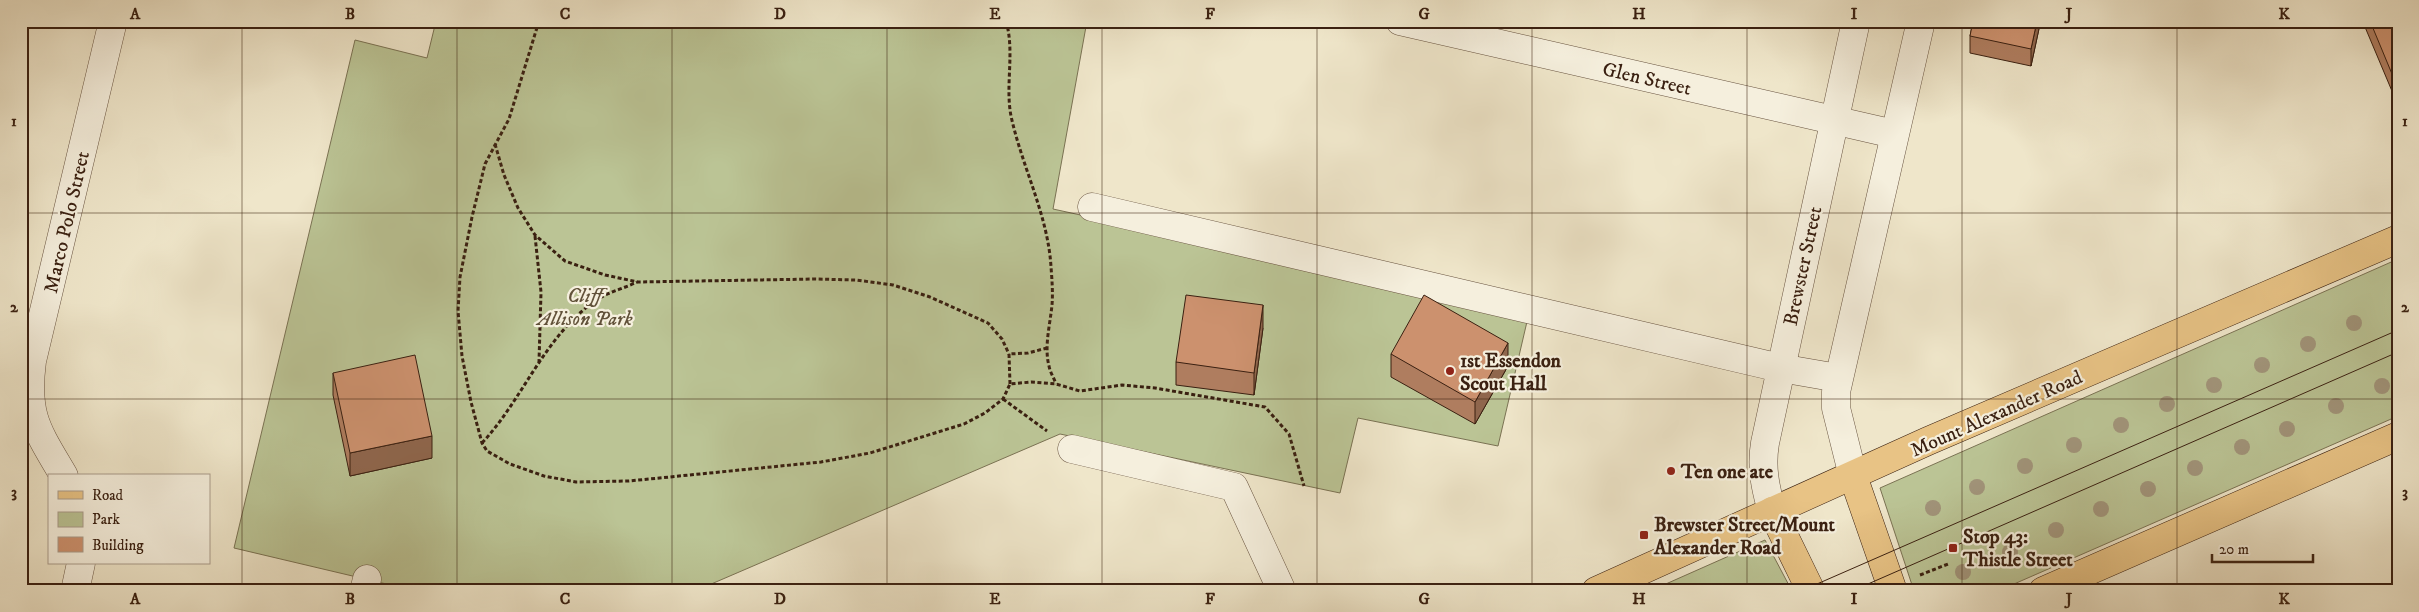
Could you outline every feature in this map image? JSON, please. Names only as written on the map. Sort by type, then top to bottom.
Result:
[{"type":"main road","name":"Mount Alexander Road","points":[[1596,591],[1928,441],[2398,239]]},
{"type":"main road","points":[[2043,591],[2398,436]]},
{"type":"main road","points":[[1853,476],[1893,591]]},
{"type":"main road","points":[[1772,510],[1812,591]]},
{"type":"street","name":"Marco Polo Street","points":[[63,474],[39,433],[31,412],[29,388],[32,361],[113,21]]},
{"type":"street","name":"Glen Street","points":[[1400,21],[1894,134]]},
{"type":"street","name":"Brewster Street","points":[[1772,510],[1765,489],[1763,454],[1856,21]]},
{"type":"street","points":[[1853,476],[1836,408],[1838,378],[1921,21]]},
{"type":"street","points":[[1092,207],[1780,368],[1838,378]]},
{"type":"street","points":[[1072,449],[1234,487],[1282,591]]},
{"type":"street","points":[[75,591],[81,564]]},
{"type":"path","points":[[495,144],[504,175],[518,208],[535,235],[565,261],[606,275],[638,282],[816,279],[856,280],[893,285],[930,297],[988,323],[1002,340],[1009,354],[1010,384],[1003,399],[986,413],[964,424],[870,453],[821,462],[638,480],[576,482],[544,476],[510,464],[487,451],[482,443],[462,356],[458,311],[460,277],[485,164],[495,144],[508,119],[539,21]]},
{"type":"path","points":[[1006,21],[1010,52],[1008,84],[1010,114],[1018,145],[1034,187],[1051,266],[1052,302],[1047,348],[1048,367],[1056,384]]},
{"type":"path","points":[[535,235],[541,292],[539,363]]},
{"type":"path","points":[[482,443],[502,422],[539,363],[568,323],[599,298],[638,282]]},
{"type":"path","points":[[1009,354],[1028,353],[1047,348]]},
{"type":"path","points":[[1010,384],[1031,382],[1056,384],[1080,392],[1122,385],[1155,388],[1265,407],[1290,434],[1304,486]]},
{"type":"path","points":[[1003,399],[1072,449]]},
{"type":"path","points":[[1919,575],[1948,564]]},
{"type":"green space","name":"Cliff Allison Park","points":[[436,21],[1087,21],[1053,209],[1529,313],[1498,446],[1358,418],[1340,493],[1060,434],[695,591],[416,591],[234,548],[355,40],[427,58]]},
{"type":"green space","points":[[2398,259],[2398,416],[1998,591],[1914,591],[1880,488]]},
{"type":"green space","points":[[1765,540],[1792,591],[1650,591]]},
{"type":"building","points":[[1973,21],[2037,21],[2031,49],[1970,36]]},
{"type":"building","points":[[2370,21],[2398,21],[2398,86],[2397,86]]},
{"type":"building","points":[[1186,295],[1263,305],[1254,373],[1176,362]]},
{"type":"building","name":"1st Essendon Scout Hall","points":[[1424,295],[1508,343],[1475,402],[1391,354]]},
{"type":"building","points":[[415,355],[432,436],[350,453],[333,373]]},
{"type":"tram line","points":[[1801,591],[2398,330]]},
{"type":"tram line","points":[[1852,591],[2398,352]]},
{"type":"place","name":"1st Essendon Scout Hall","points":[[1450,371]]},
{"type":"place","name":"Ten one ate","points":[[1671,471]]},
{"type":"place","name":"Brewster Street/Mount Alexander Road","points":[[1644,535]]},
{"type":"place","name":"Stop 43: Thistle Street","points":[[1953,548]]}]
